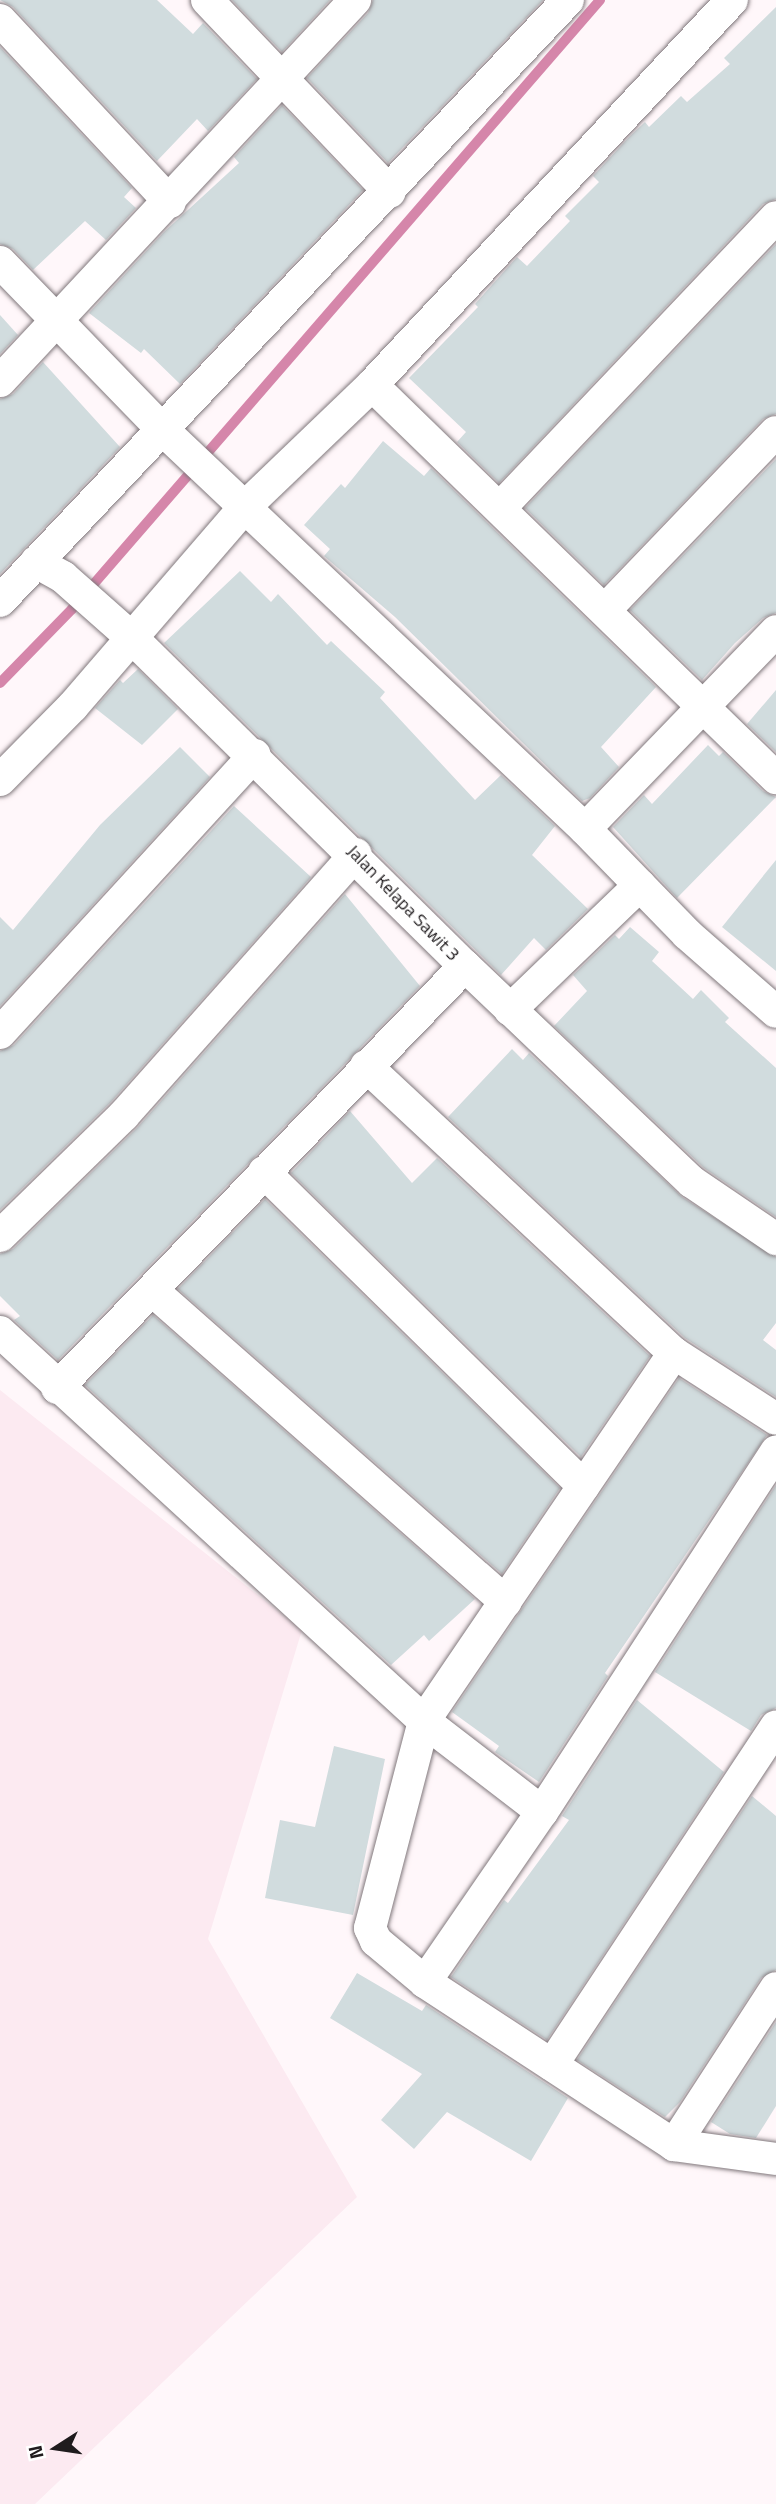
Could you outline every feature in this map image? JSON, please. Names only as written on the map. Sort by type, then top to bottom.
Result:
[{"type":"street","points":[[207,0],[390,192]]},
{"type":"street","points":[[0,381],[170,202],[355,0]]},
{"type":"street","points":[[0,601],[36,562],[172,438],[390,192],[568,0]]},
{"type":"street","points":[[0,780],[132,638],[234,498],[372,385],[732,0]]},
{"type":"street","points":[[0,20],[170,202]]},
{"type":"street","points":[[500,508],[776,217]]},
{"type":"street","points":[[0,262],[234,498],[585,829],[687,934],[776,1012]]},
{"type":"street","points":[[372,385],[606,608],[776,778]]},
{"type":"street","points":[[606,608],[776,432]]},
{"type":"street","name":"Jalan Kelapa Sawit 3","points":[[36,562],[63,577],[132,638],[356,854],[510,1010],[692,1182],[776,1238]]},
{"type":"street","points":[[585,829],[776,631]]},
{"type":"street","points":[[0,1033],[255,755]]},
{"type":"street","points":[[0,1236],[124,1115],[356,854]]},
{"type":"street","points":[[510,1010],[639,885]]},
{"type":"street","points":[[57,1388],[465,966]]},
{"type":"street","points":[[366,1066],[674,1353],[776,1419]]},
{"type":"street","points":[[264,1172],[584,1486]]},
{"type":"street","points":[[153,1291],[506,1602]]},
{"type":"street","points":[[0,1332],[57,1388],[424,1721],[542,1812]]},
{"type":"street","points":[[674,1353],[424,1721],[370,1927],[376,1941],[425,1982],[674,2145],[776,2159]]},
{"type":"street","points":[[425,1982],[542,1812],[776,1451]]},
{"type":"street","points":[[552,2065],[770,1745]]},
{"type":"street","points":[[674,2145],[776,1988]]},
{"type":"shaded area","points":[[0,1390],[302,1630],[208,1939],[357,2197],[35,2504],[0,2504]]},
{"type":"building","points":[[0,0],[157,0],[193,34],[203,23],[257,79],[208,131],[197,119],[157,161],[13,7]]},
{"type":"building","points":[[232,0],[330,0],[282,52]]},
{"type":"building","points":[[373,0],[543,0],[388,163],[307,78],[368,13]]},
{"type":"building","points":[[776,7],[776,199],[763,204],[499,483],[457,442],[466,432],[409,378],[478,307],[475,304],[517,257],[527,266],[570,221],[565,216],[599,182],[593,176],[630,136],[645,122],[649,127],[681,96],[687,102],[730,64],[724,58]]},
{"type":"building","points":[[0,47],[132,188],[124,197],[136,208],[106,240],[85,221],[33,270],[13,249],[0,244]]},
{"type":"building","points":[[282,105],[363,190],[180,384],[144,349],[141,353],[89,313],[164,232],[239,163],[234,157]]},
{"type":"building","points":[[776,244],[776,414],[763,419],[604,585],[525,508]]},
{"type":"building","points":[[0,315],[18,335],[0,354]]},
{"type":"building","points":[[43,362],[120,447],[0,574],[0,399],[13,394]]},
{"type":"building","points":[[383,441],[424,476],[431,468],[656,687],[601,747],[619,767],[590,798],[582,801],[395,617],[324,556],[330,549],[304,525],[341,484],[345,488]]},
{"type":"building","points":[[776,459],[776,613],[763,618],[735,643],[702,680],[630,610]]},
{"type":"building","points":[[240,571],[271,602],[278,594],[327,645],[331,641],[385,692],[380,698],[475,800],[501,775],[555,826],[532,855],[588,909],[546,950],[534,938],[501,975],[164,643]]},
{"type":"building","points":[[138,669],[178,709],[142,745],[95,708],[120,680],[123,683]]},
{"type":"building","points":[[776,690],[776,752],[747,724]]},
{"type":"building","points":[[708,745],[719,756],[723,752],[763,791],[776,797],[677,898],[613,827],[644,795],[652,804]]},
{"type":"building","points":[[180,747],[210,777],[0,1006],[0,917],[13,930],[100,825]]},
{"type":"building","points":[[234,806],[311,877],[111,1102],[0,1210],[0,1051],[14,1045]]},
{"type":"building","points":[[776,860],[776,971],[722,927]]},
{"type":"building","points":[[345,894],[420,986],[58,1360],[14,1320],[20,1316],[0,1296],[0,1254],[13,1249],[137,1128]]},
{"type":"building","points":[[630,927],[659,952],[652,961],[693,999],[701,990],[729,1018],[725,1022],[776,1068],[776,1217],[704,1168],[554,1026],[587,991],[573,975],[615,935],[619,939]]},
{"type":"building","points":[[512,1049],[523,1060],[529,1053],[682,1197],[776,1257],[776,1323],[763,1340],[776,1350],[776,1397],[685,1338],[448,1117]]},
{"type":"building","points":[[350,1111],[412,1183],[437,1158],[650,1356],[581,1457],[291,1173]]},
{"type":"building","points":[[265,1199],[560,1488],[502,1574],[178,1289]]},
{"type":"building","points":[[153,1315],[475,1599],[429,1641],[424,1635],[391,1665],[85,1385]]},
{"type":"building","points":[[679,1378],[767,1435],[605,1673],[608,1676],[539,1782],[495,1752],[499,1746],[452,1712]]},
{"type":"building","points":[[776,1485],[776,1708],[761,1715],[751,1731],[655,1672]]},
{"type":"building","points":[[637,1700],[724,1772],[547,2040],[451,1977],[504,1900],[508,1903],[569,1820],[562,1816]]},
{"type":"building","points":[[334,1746],[385,1759],[353,1915],[265,1898],[280,1820],[315,1827]]},
{"type":"building","points":[[752,1796],[776,1816],[776,1970],[761,1978],[680,2102],[665,2117],[577,2060]]},
{"type":"building","points":[[357,1973],[422,2011],[426,2005],[568,2098],[531,2161],[447,2112],[414,2149],[381,2120],[422,2074],[330,2018]]},
{"type":"building","points":[[776,2022],[776,2106],[756,2138],[730,2134],[711,2122]]},
{"type":"waterway","points":[[0,683],[72,609],[600,0]]}]
